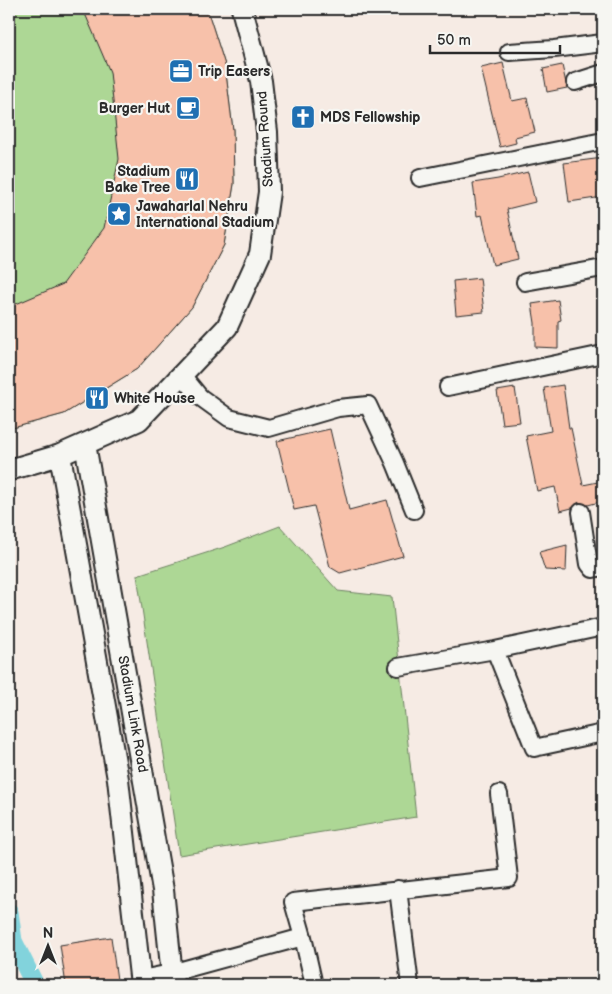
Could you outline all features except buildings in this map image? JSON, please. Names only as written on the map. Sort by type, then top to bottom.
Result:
[{"type":"street","name":"Stadium Round","points":[[9,470],[60,455],[139,420],[227,328],[260,254],[269,192],[267,132],[261,81],[242,9]]},
{"type":"street","points":[[509,52],[554,50],[603,43]]},
{"type":"street","points":[[575,82],[603,73]]},
{"type":"street","points":[[420,178],[603,141]]},
{"type":"street","points":[[525,282],[603,268]]},
{"type":"street","points":[[448,387],[603,354]]},
{"type":"street","points":[[182,375],[200,397],[229,418],[269,428],[338,408],[368,405],[414,510]]},
{"type":"street","name":"Stadium Link Road","points":[[85,444],[163,890],[172,979]]},
{"type":"street","name":"Stadium Link Road","points":[[60,455],[118,779],[141,982]]},
{"type":"street","points":[[581,512],[589,564],[593,569],[603,567]]},
{"type":"street","points":[[398,667],[495,650],[603,627]]},
{"type":"street","points":[[495,650],[534,748],[603,733]]},
{"type":"street","points":[[314,985],[293,902],[509,878],[499,794]]},
{"type":"street","points":[[398,890],[410,985]]},
{"type":"street","points":[[141,982],[172,979],[303,937]]},
{"type":"green space","name":"Jawaharlal Nehru International Stadium","points":[[9,9],[207,9],[225,65],[233,130],[234,184],[224,245],[192,307],[137,369],[64,414],[9,429]]},
{"type":"green space","points":[[280,526],[338,591],[392,597],[416,817],[179,855],[137,575],[225,547]]},
{"type":"waterway","points":[[9,912],[13,941],[35,985]]},
{"type":"place","name":"Trip Easers","points":[[181,71]]},
{"type":"place","name":"Burger Hut","points":[[188,108]]},
{"type":"place","name":"MDS Fellowship","points":[[303,117]]},
{"type":"place","name":"Stadium Bake Tree","points":[[187,179]]},
{"type":"place","name":"Jawaharlal Nehru International Stadium","points":[[119,214]]},
{"type":"place","name":"White House","points":[[97,398]]}]
